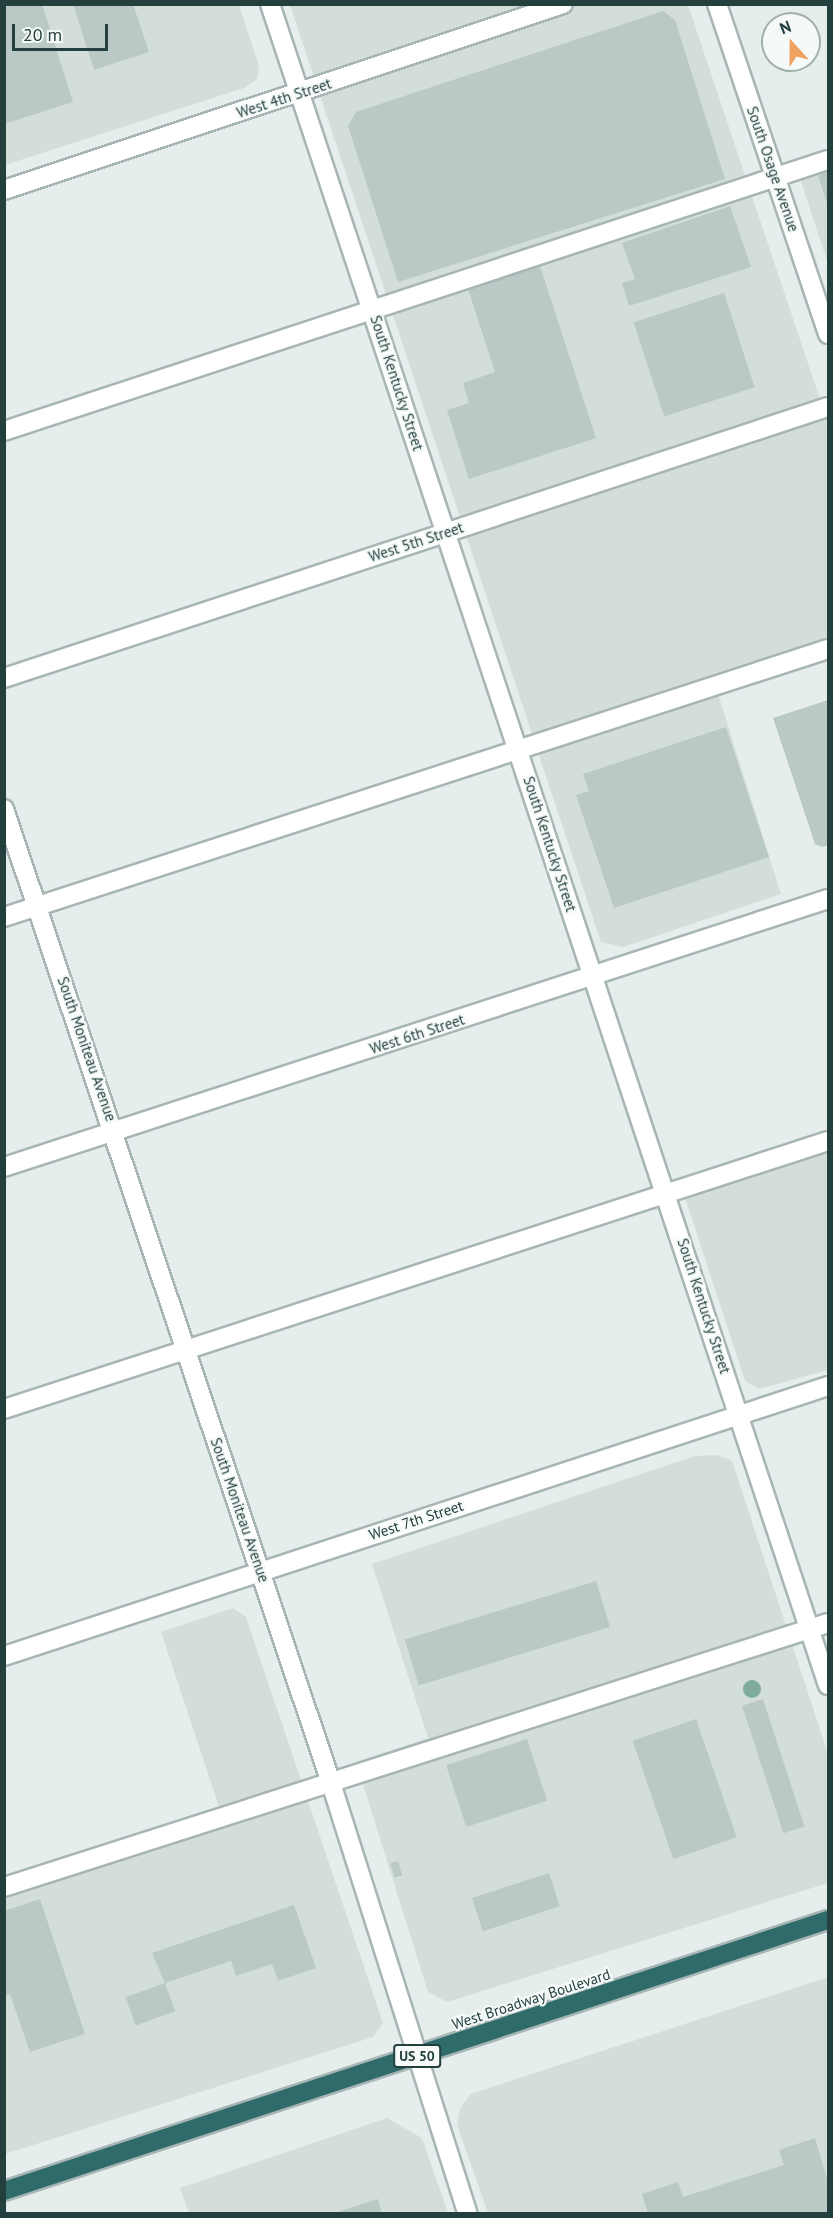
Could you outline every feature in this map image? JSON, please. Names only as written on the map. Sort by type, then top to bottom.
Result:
[{"type":"highway","name":"West Broadway Boulevard","points":[[4,2191],[828,1920]]},
{"type":"street","name":"South Kentucky Street","points":[[270,4],[667,1192],[828,1685]]},
{"type":"street","name":"West 4th Street","points":[[4,190],[563,4]]},
{"type":"street","name":"South Osage Avenue","points":[[717,4],[828,334]]},
{"type":"street","points":[[4,431],[828,160]]},
{"type":"street","name":"West 5th Street","points":[[4,678],[828,407]]},
{"type":"street","points":[[4,917],[519,752],[828,649]]},
{"type":"street","name":"South Moniteau Avenue","points":[[4,808],[116,1131],[185,1348],[331,1783],[406,2016],[414,2057],[468,2214]]},
{"type":"street","name":"West 6th Street","points":[[4,1167],[828,899]]},
{"type":"street","points":[[4,1409],[185,1348],[828,1141]]},
{"type":"street","name":"West 7th Street","points":[[4,1656],[828,1386]]},
{"type":"street","points":[[4,1887],[828,1623]]},
{"type":"shaded area","points":[[5,5],[239,5],[259,66],[257,79],[244,88],[5,165]]},
{"type":"shaded area","points":[[290,5],[688,5],[828,423],[828,658],[718,694],[781,894],[623,947],[601,942]]},
{"type":"shaded area","points":[[828,162],[828,264],[798,172]]},
{"type":"shaded area","points":[[828,1130],[828,1370],[759,1389],[745,1381],[679,1179]]},
{"type":"shaded area","points":[[717,1455],[732,1461],[828,1754],[828,1883],[447,2002],[428,1992],[356,1762],[428,1738],[372,1564],[695,1456]]},
{"type":"shaded area","points":[[233,1608],[246,1617],[383,2023],[373,2037],[5,2154],[4,1877],[219,1807],[161,1632]]},
{"type":"shaded area","points":[[828,1977],[828,2213],[488,2213],[457,2125],[460,2108],[471,2094]]},
{"type":"shaded area","points":[[387,2118],[422,2138],[448,2213],[189,2213],[180,2188]]},
{"type":"building","points":[[4,4],[42,4],[73,102],[4,124]]},
{"type":"building","points":[[73,4],[133,4],[149,52],[94,70]]},
{"type":"building","points":[[663,11],[675,20],[725,179],[398,282],[348,126],[356,112]]},
{"type":"building","points":[[828,172],[828,206],[818,176]]},
{"type":"building","points":[[730,206],[751,267],[629,306],[622,283],[635,279],[622,243]]},
{"type":"building","points":[[540,266],[596,438],[469,479],[447,410],[469,403],[463,383],[495,372],[468,289]]},
{"type":"building","points":[[724,293],[755,387],[664,417],[634,322]]},
{"type":"building","points":[[828,700],[828,845],[822,847],[815,844],[773,718]]},
{"type":"building","points":[[726,727],[769,857],[614,908],[576,795],[589,791],[583,774]]},
{"type":"building","points":[[596,1581],[610,1627],[419,1685],[405,1639]]},
{"type":"building","points":[[763,1699],[804,1826],[783,1833],[742,1706]]},
{"type":"building","points":[[696,1719],[737,1837],[673,1859],[633,1741]]},
{"type":"building","points":[[527,1739],[547,1801],[466,1827],[446,1765]]},
{"type":"building","points":[[398,1861],[402,1875],[394,1878],[390,1863]]},
{"type":"building","points":[[549,1873],[560,1906],[483,1931],[472,1898]]},
{"type":"building","points":[[40,1899],[85,2034],[30,2052],[10,1994],[4,1996],[4,1911]]},
{"type":"building","points":[[294,1905],[316,1968],[278,1981],[272,1964],[236,1976],[231,1961],[165,1983],[152,1953]]},
{"type":"building","points":[[165,1983],[175,2011],[136,2026],[126,1997]]},
{"type":"building","points":[[815,2138],[828,2182],[828,2214],[648,2214],[642,2194],[678,2182],[683,2197],[784,2165],[779,2150]]},
{"type":"building","points":[[378,2199],[382,2214],[334,2214],[334,2213]]}]
